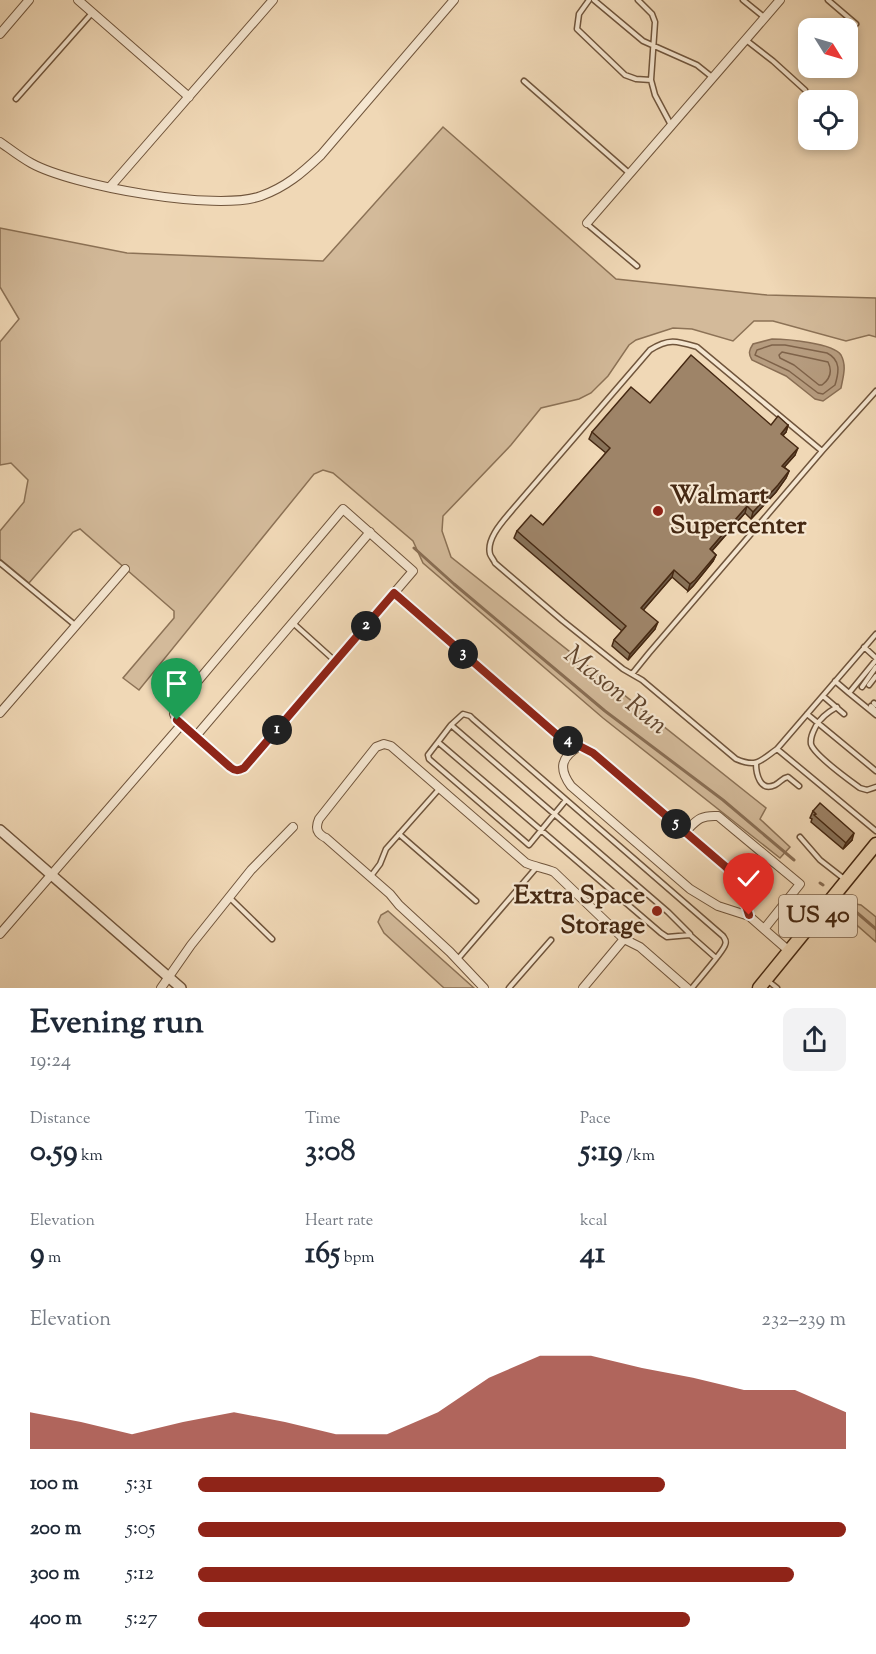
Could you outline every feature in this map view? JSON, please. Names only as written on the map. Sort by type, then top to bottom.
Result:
[{"type":"main road","name":"US 40","points":[[763,984],[876,844]]},
{"type":"street","points":[[0,34],[29,0]]},
{"type":"street","points":[[78,0],[90,6],[189,97]]},
{"type":"street","points":[[110,188],[273,0]]},
{"type":"street","points":[[0,142],[32,164],[72,179],[110,188],[197,200],[231,201],[259,197],[300,175],[321,154],[454,0]]},
{"type":"street","points":[[587,223],[780,0]]},
{"type":"street","points":[[343,509],[370,532],[413,571],[244,768],[234,770],[177,720],[174,714],[178,702],[343,509]]},
{"type":"street","points":[[196,736],[370,532]]},
{"type":"street","points":[[0,713],[125,569]]},
{"type":"street","points":[[394,593],[556,734],[593,753],[726,867],[738,880],[749,915]]},
{"type":"street","points":[[0,934],[182,724]]},
{"type":"street","points":[[484,988],[390,894],[317,831],[316,824],[319,819],[376,747],[384,744],[391,746],[526,863],[554,872],[624,939],[640,947],[687,988]]},
{"type":"street","points":[[580,746],[569,753],[563,764],[564,776],[571,786],[690,889],[718,906],[749,915],[789,951]]},
{"type":"street","points":[[685,832],[706,816],[718,816],[800,884],[765,928]]},
{"type":"street","points":[[161,988],[229,897],[293,827]]},
{"type":"street","points":[[0,830],[181,988]]},
{"type":"street","points":[[584,988],[624,939]]},
{"type":"lane","points":[[651,80],[636,79],[625,75],[577,29],[579,14],[592,0],[636,37],[697,65],[712,78]]},
{"type":"lane","points":[[638,0],[652,14],[655,22],[651,80],[655,94],[671,126]]},
{"type":"lane","points":[[743,0],[764,18]]},
{"type":"lane","points":[[828,0],[849,18]]},
{"type":"lane","points":[[16,99],[90,6]]},
{"type":"lane","points":[[745,40],[805,90]]},
{"type":"lane","points":[[524,81],[630,174]]},
{"type":"lane","points":[[587,223],[637,266]]},
{"type":"lane","points":[[822,451],[697,347],[675,340],[660,344],[650,350],[513,508],[498,527],[490,552],[495,563],[563,621],[736,759],[745,763],[756,764],[777,749],[876,634]]},
{"type":"lane","points":[[632,674],[876,391]]},
{"type":"lane","points":[[0,563],[75,626]]},
{"type":"lane","points":[[292,623],[336,661]]},
{"type":"lane","points":[[849,693],[876,659],[864,648]]},
{"type":"lane","points":[[862,687],[876,668]]},
{"type":"lane","points":[[869,685],[876,676]]},
{"type":"lane","points":[[835,681],[876,713]]},
{"type":"lane","points":[[823,696],[844,714]]},
{"type":"lane","points":[[874,705],[876,713]]},
{"type":"lane","points":[[837,707],[829,711],[818,723],[811,737],[811,746],[860,788],[867,790],[876,787]]},
{"type":"lane","points":[[566,800],[529,845],[428,756],[451,725],[463,714],[470,716],[723,936],[726,941],[725,945],[692,988]]},
{"type":"lane","points":[[807,714],[876,771]]},
{"type":"lane","points":[[451,725],[669,912],[716,958]]},
{"type":"lane","points":[[438,741],[661,933],[667,937],[690,935]]},
{"type":"lane","points":[[777,749],[876,831]]},
{"type":"lane","points":[[756,764],[756,775],[761,783],[767,786],[775,785],[783,777],[788,777],[800,786]]},
{"type":"lane","points":[[369,878],[380,864],[387,849],[440,787]]},
{"type":"lane","points":[[399,834],[476,901]]},
{"type":"lane","points":[[801,837],[820,860],[846,881]]},
{"type":"lane","points":[[457,960],[536,868]]},
{"type":"lane","points":[[229,897],[272,939]]},
{"type":"lane","points":[[509,988],[551,940]]},
{"type":"lane","points":[[763,984],[777,988]]},
{"type":"shaded area","points":[[443,127],[616,279],[767,295],[876,298],[876,337],[869,335],[846,341],[773,321],[754,321],[733,341],[692,329],[673,328],[636,340],[629,345],[608,376],[591,393],[579,399],[541,408],[511,445],[443,516],[442,531],[451,557],[766,808],[760,819],[790,847],[780,858],[603,718],[423,563],[413,541],[333,473],[323,470],[314,474],[139,690],[123,678],[174,618],[174,611],[80,529],[73,532],[29,583],[0,559],[0,531],[24,502],[28,480],[11,463],[0,465],[0,342],[19,319],[0,287],[0,228],[127,253],[323,261]]},
{"type":"shaded area","points":[[856,904],[861,905],[876,917],[876,942],[850,919],[849,913]]},
{"type":"shaded area","points":[[388,911],[474,988],[444,988],[384,933],[378,922],[381,915]]},
{"type":"water","points":[[772,339],[809,342],[836,351],[841,355],[844,363],[841,388],[823,401],[815,399],[786,376],[752,360],[750,352],[753,344]]},
{"type":"building","name":"Walmart Supercenter","points":[[691,355],[771,425],[778,416],[788,425],[781,434],[798,448],[782,466],[789,471],[778,485],[753,512],[747,506],[710,549],[716,555],[695,580],[690,584],[674,570],[641,608],[658,622],[630,654],[614,640],[626,626],[517,531],[531,515],[543,525],[610,448],[592,432],[631,387],[650,403]]},
{"type":"building","points":[[820,803],[854,833],[846,843],[814,815],[816,814],[813,811]]},
{"type":"waterway","name":"Mason Run","points":[[414,548],[605,711],[723,800],[794,860]]},
{"type":"waterway","name":"Mason Run","points":[[848,905],[876,929]]},
{"type":"place","name":"Walmart Supercenter","points":[[658,511]]},
{"type":"place","name":"Extra Space Storage","points":[[657,911]]},
{"type":"route","points":[[177,720],[234,770],[244,768],[394,593],[556,734],[593,753],[726,867],[738,880],[749,915]]}]
